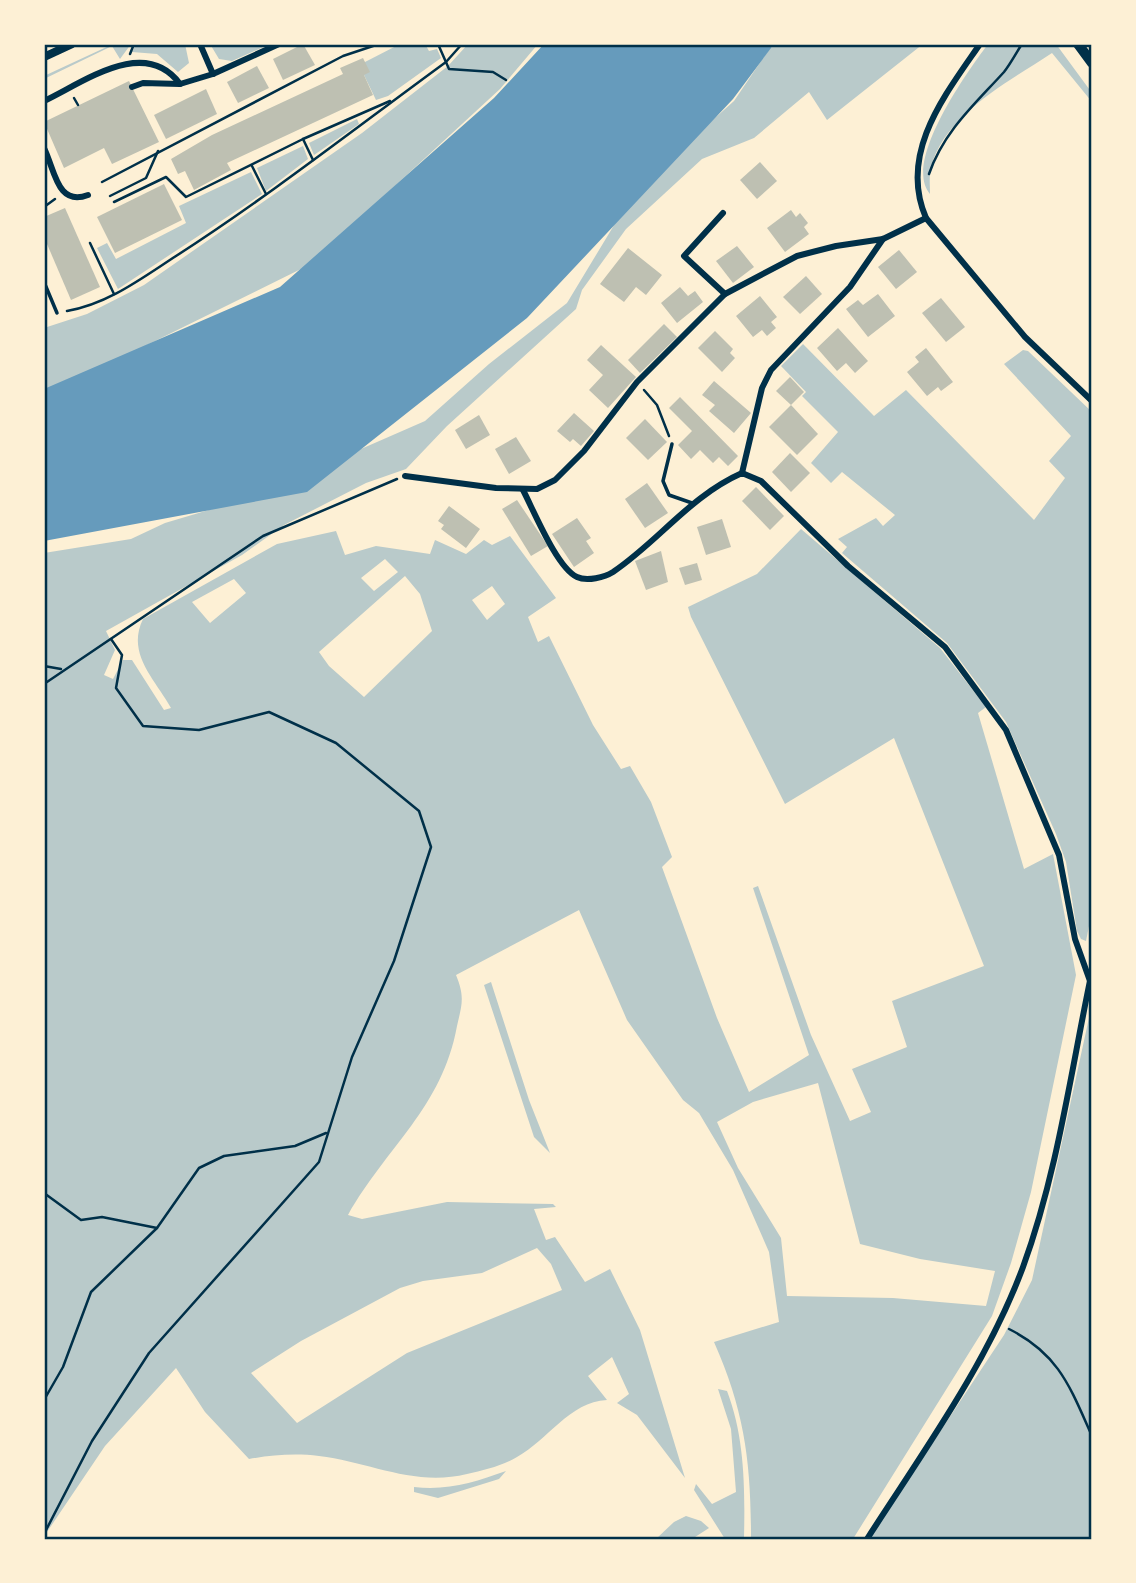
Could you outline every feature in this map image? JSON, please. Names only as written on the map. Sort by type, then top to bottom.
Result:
[{"type":"main road","points":[[1078,44],[1092,63]]},
{"type":"street","points":[[44,57],[72,44]]},
{"type":"street","points":[[200,44],[213,74]]},
{"type":"street","points":[[132,88],[143,83],[180,84],[213,74],[279,44]]},
{"type":"street","points":[[980,44],[930,122],[920,147],[916,174],[920,203],[926,218],[1003,312],[1092,401]]},
{"type":"street","points":[[44,101],[125,63],[141,60],[159,65],[180,84]]},
{"type":"street","points":[[44,148],[63,192],[76,200],[88,195]]},
{"type":"street","points":[[723,214],[684,256],[725,294]]},
{"type":"street","points":[[405,476],[523,490],[537,489],[565,470],[584,452],[638,382],[725,294],[797,256],[836,246],[883,239],[926,218]]},
{"type":"street","points":[[741,473],[762,388],[771,370],[850,287],[883,239]]},
{"type":"street","points":[[523,490],[562,563],[575,577],[587,580],[612,573],[719,483],[741,473],[761,481],[848,566],[945,647],[1006,730],[1059,855],[1075,939],[1090,981]]},
{"type":"street","points":[[867,1539],[968,1380],[1023,1267],[1060,1141],[1092,971]]},
{"type":"lane","points":[[44,282],[57,313]]},
{"type":"lane","points":[[672,444],[663,481],[669,495],[692,503]]},
{"type":"path","points":[[102,182],[343,56],[379,44]]},
{"type":"path","points":[[438,44],[449,69],[493,72],[506,80]]},
{"type":"path","points":[[57,313],[85,308],[115,295],[266,194],[446,62],[462,44]]},
{"type":"path","points":[[920,203],[933,164],[946,139],[981,92],[1005,70],[1022,44]]},
{"type":"path","points":[[114,202],[166,177],[186,197],[303,139],[396,98]]},
{"type":"path","points":[[303,139],[313,160]]},
{"type":"path","points":[[110,196],[146,178],[158,151]]},
{"type":"path","points":[[251,165],[266,194]]},
{"type":"path","points":[[44,207],[63,192]]},
{"type":"path","points":[[90,243],[115,295]]},
{"type":"path","points":[[638,382],[657,405],[672,444]]},
{"type":"path","points":[[44,684],[62,669],[264,536],[405,476]]},
{"type":"path","points":[[44,1534],[92,1441],[149,1353],[319,1162],[352,1057],[394,961],[431,847],[419,811],[336,743],[269,712],[200,730],[143,726],[116,688],[122,655],[111,639]]},
{"type":"path","points":[[44,666],[62,669]]},
{"type":"path","points":[[44,1400],[63,1367],[90,1292],[157,1228],[200,1168],[225,1156],[295,1146],[327,1133]]},
{"type":"path","points":[[44,1193],[81,1220],[102,1217],[157,1228]]},
{"type":"path","points":[[996,1324],[1032,1341],[1063,1372],[1092,1436]]},
{"type":"shaded area","points":[[113,44],[131,44],[120,59],[112,46],[44,79],[44,76]]},
{"type":"shaded area","points":[[136,44],[185,44],[189,63],[178,72],[157,54],[132,52]]},
{"type":"shaded area","points":[[210,44],[235,44],[238,47],[251,44],[268,45],[232,61],[219,59]]},
{"type":"shaded area","points":[[400,44],[425,44],[429,51],[437,49],[441,58],[388,96],[376,100],[364,75],[365,62]]},
{"type":"shaded area","points":[[468,44],[538,44],[500,89],[309,265],[78,379],[44,391],[44,328],[87,314],[144,285],[362,133],[448,66]]},
{"type":"shaded area","points":[[779,44],[923,44],[827,120],[809,92],[754,138],[702,159],[626,229],[582,290],[576,309],[447,426],[406,469],[366,483],[284,525],[242,555],[106,631],[115,650],[104,675],[113,679],[123,660],[132,660],[164,710],[171,708],[140,655],[139,632],[143,619],[277,544],[336,531],[345,555],[376,546],[430,554],[435,540],[466,554],[484,540],[492,545],[510,536],[556,598],[528,617],[538,642],[549,636],[593,725],[621,769],[630,766],[651,802],[672,857],[662,867],[717,1018],[749,1092],[809,1055],[753,888],[758,886],[811,1035],[850,1121],[871,1112],[852,1069],[907,1047],[892,1001],[984,966],[894,738],[785,804],[691,617],[688,607],[757,574],[801,529],[940,648],[986,707],[978,713],[1024,869],[1053,854],[1076,975],[1031,1192],[1011,1263],[992,1316],[853,1539],[751,1539],[750,1486],[744,1438],[733,1392],[714,1342],[779,1322],[769,1252],[733,1170],[699,1113],[683,1100],[627,1020],[579,910],[456,975],[462,995],[461,1006],[450,1055],[439,1080],[412,1125],[363,1190],[348,1215],[362,1219],[447,1202],[553,1204],[556,1207],[534,1209],[546,1240],[555,1237],[585,1282],[610,1269],[640,1330],[685,1478],[637,1415],[617,1403],[629,1394],[612,1357],[588,1376],[607,1400],[581,1407],[528,1450],[511,1460],[467,1474],[429,1478],[310,1455],[249,1459],[205,1412],[176,1368],[105,1446],[47,1532],[47,1539],[44,1539],[44,553],[131,539],[165,523],[249,498],[425,421],[489,364],[567,303],[622,212],[667,161],[734,101],[770,48]],"holes":[[[385,559],[398,572],[374,591],[361,578]],[[405,576],[420,594],[432,631],[364,697],[329,666],[319,652]],[[234,579],[246,593],[210,623],[192,602]],[[492,586],[505,604],[487,620],[472,600]],[[818,1083],[860,1244],[920,1259],[995,1271],[986,1306],[893,1298],[787,1296],[781,1238],[738,1168],[717,1122],[753,1102]],[[537,1248],[551,1264],[562,1290],[407,1353],[297,1423],[251,1373],[301,1341],[400,1288],[423,1281],[482,1273]]]},
{"type":"shaded area","points":[[988,44],[1056,44],[1092,93],[1092,102],[1052,53],[999,87],[964,115],[950,131],[938,148],[931,167],[930,194],[924,179],[924,161],[931,140],[953,95]]},
{"type":"shaded area","points":[[357,119],[359,124],[314,155],[309,143]]},
{"type":"shaded area","points":[[303,146],[308,159],[266,191],[257,168]]},
{"type":"shaded area","points":[[251,172],[262,194],[118,289],[97,248],[107,243],[116,259],[186,223],[179,206]]},
{"type":"shaded area","points":[[803,344],[874,416],[906,390],[1034,520],[1065,478],[1049,461],[1071,436],[1004,364],[1023,350],[1028,351],[1092,412],[1092,911],[1086,941],[1081,939],[1077,931],[1066,862],[1056,834],[1006,722],[947,643],[842,553],[847,547],[838,539],[876,518],[883,526],[895,515],[842,472],[831,483],[811,463],[838,432],[802,396],[806,392],[781,366]]},
{"type":"shaded area","points":[[491,982],[529,1100],[550,1153],[534,1137],[484,985]]},
{"type":"shaded area","points":[[1092,1004],[1092,1539],[869,1539],[1004,1335],[1032,1280]]},
{"type":"shaded area","points":[[718,1389],[727,1391],[741,1445],[744,1539],[725,1539],[694,1490],[696,1484],[712,1504],[736,1492],[731,1429]]},
{"type":"shaded area","points":[[506,1471],[499,1479],[438,1498],[414,1492],[414,1487],[450,1487]]},
{"type":"shaded area","points":[[686,1516],[701,1521],[709,1528],[692,1539],[656,1539],[674,1522]]},
{"type":"water","points":[[544,44],[774,44],[733,99],[527,318],[307,492],[44,541],[44,389],[280,287],[494,98]]},
{"type":"building","points":[[303,44],[315,65],[283,80],[273,59]]},
{"type":"building","points":[[363,58],[370,72],[364,75],[373,95],[227,163],[231,170],[194,190],[185,171],[178,174],[171,159],[212,135],[343,74],[340,68]]},
{"type":"building","points":[[257,66],[269,88],[238,103],[227,82]]},
{"type":"building","points":[[129,81],[159,142],[112,164],[104,148],[64,168],[44,122]]},
{"type":"building","points":[[206,89],[217,114],[166,139],[154,115]]},
{"type":"building","points":[[760,162],[777,181],[757,199],[740,180]]},
{"type":"building","points":[[164,184],[182,220],[115,253],[97,217]]},
{"type":"building","points":[[65,208],[100,287],[71,300],[44,237],[44,217]]},
{"type":"building","points":[[791,210],[796,217],[800,213],[808,223],[804,227],[809,234],[785,252],[767,228]]},
{"type":"building","points":[[737,246],[754,267],[733,283],[716,261]]},
{"type":"building","points":[[628,248],[662,275],[646,295],[636,287],[624,302],[600,284]]},
{"type":"building","points":[[899,250],[917,272],[896,289],[878,267]]},
{"type":"building","points":[[806,276],[822,294],[800,314],[783,297]]},
{"type":"building","points":[[680,287],[688,296],[695,291],[703,302],[677,323],[661,303]]},
{"type":"building","points":[[878,294],[895,316],[868,337],[846,309],[858,300],[863,305]]},
{"type":"building","points":[[760,296],[777,317],[771,322],[776,328],[767,336],[762,330],[753,337],[736,316]]},
{"type":"building","points":[[941,298],[965,327],[946,342],[922,313]]},
{"type":"building","points":[[664,324],[677,337],[640,373],[628,360]]},
{"type":"building","points":[[838,328],[868,361],[855,373],[846,363],[837,371],[817,348]]},
{"type":"building","points":[[715,331],[733,349],[730,353],[735,358],[722,372],[698,348]]},
{"type":"building","points":[[601,345],[636,377],[608,408],[589,390],[603,375],[587,360]]},
{"type":"building","points":[[926,348],[953,382],[941,391],[938,387],[927,396],[907,372],[919,362],[915,357]]},
{"type":"building","points":[[790,377],[804,392],[791,405],[776,391]]},
{"type":"building","points":[[714,381],[751,413],[734,433],[709,411],[715,405],[702,395]]},
{"type":"building","points":[[680,397],[738,456],[728,466],[719,457],[713,463],[700,450],[691,459],[678,445],[692,431],[669,408]]},
{"type":"building","points":[[791,405],[818,434],[797,455],[769,427]]},
{"type":"building","points":[[574,413],[594,431],[581,446],[573,439],[570,442],[557,431]]},
{"type":"building","points":[[479,415],[490,435],[466,449],[455,430]]},
{"type":"building","points":[[645,419],[667,442],[648,460],[626,438]]},
{"type":"building","points":[[516,437],[531,461],[509,474],[495,449]]},
{"type":"building","points":[[790,453],[810,473],[791,492],[772,472]]},
{"type":"building","points":[[647,483],[668,513],[645,528],[625,499]]},
{"type":"building","points":[[756,487],[784,516],[770,530],[742,501]]},
{"type":"building","points":[[517,500],[548,546],[531,556],[502,509]]},
{"type":"building","points":[[449,506],[480,529],[466,548],[441,529],[444,525],[438,521]]},
{"type":"building","points":[[577,518],[591,538],[586,541],[594,553],[574,567],[552,534]]},
{"type":"building","points":[[722,519],[731,547],[706,555],[697,527]]},
{"type":"building","points":[[661,551],[668,582],[646,590],[635,561]]},
{"type":"building","points":[[697,563],[702,580],[685,585],[679,568]]}]
